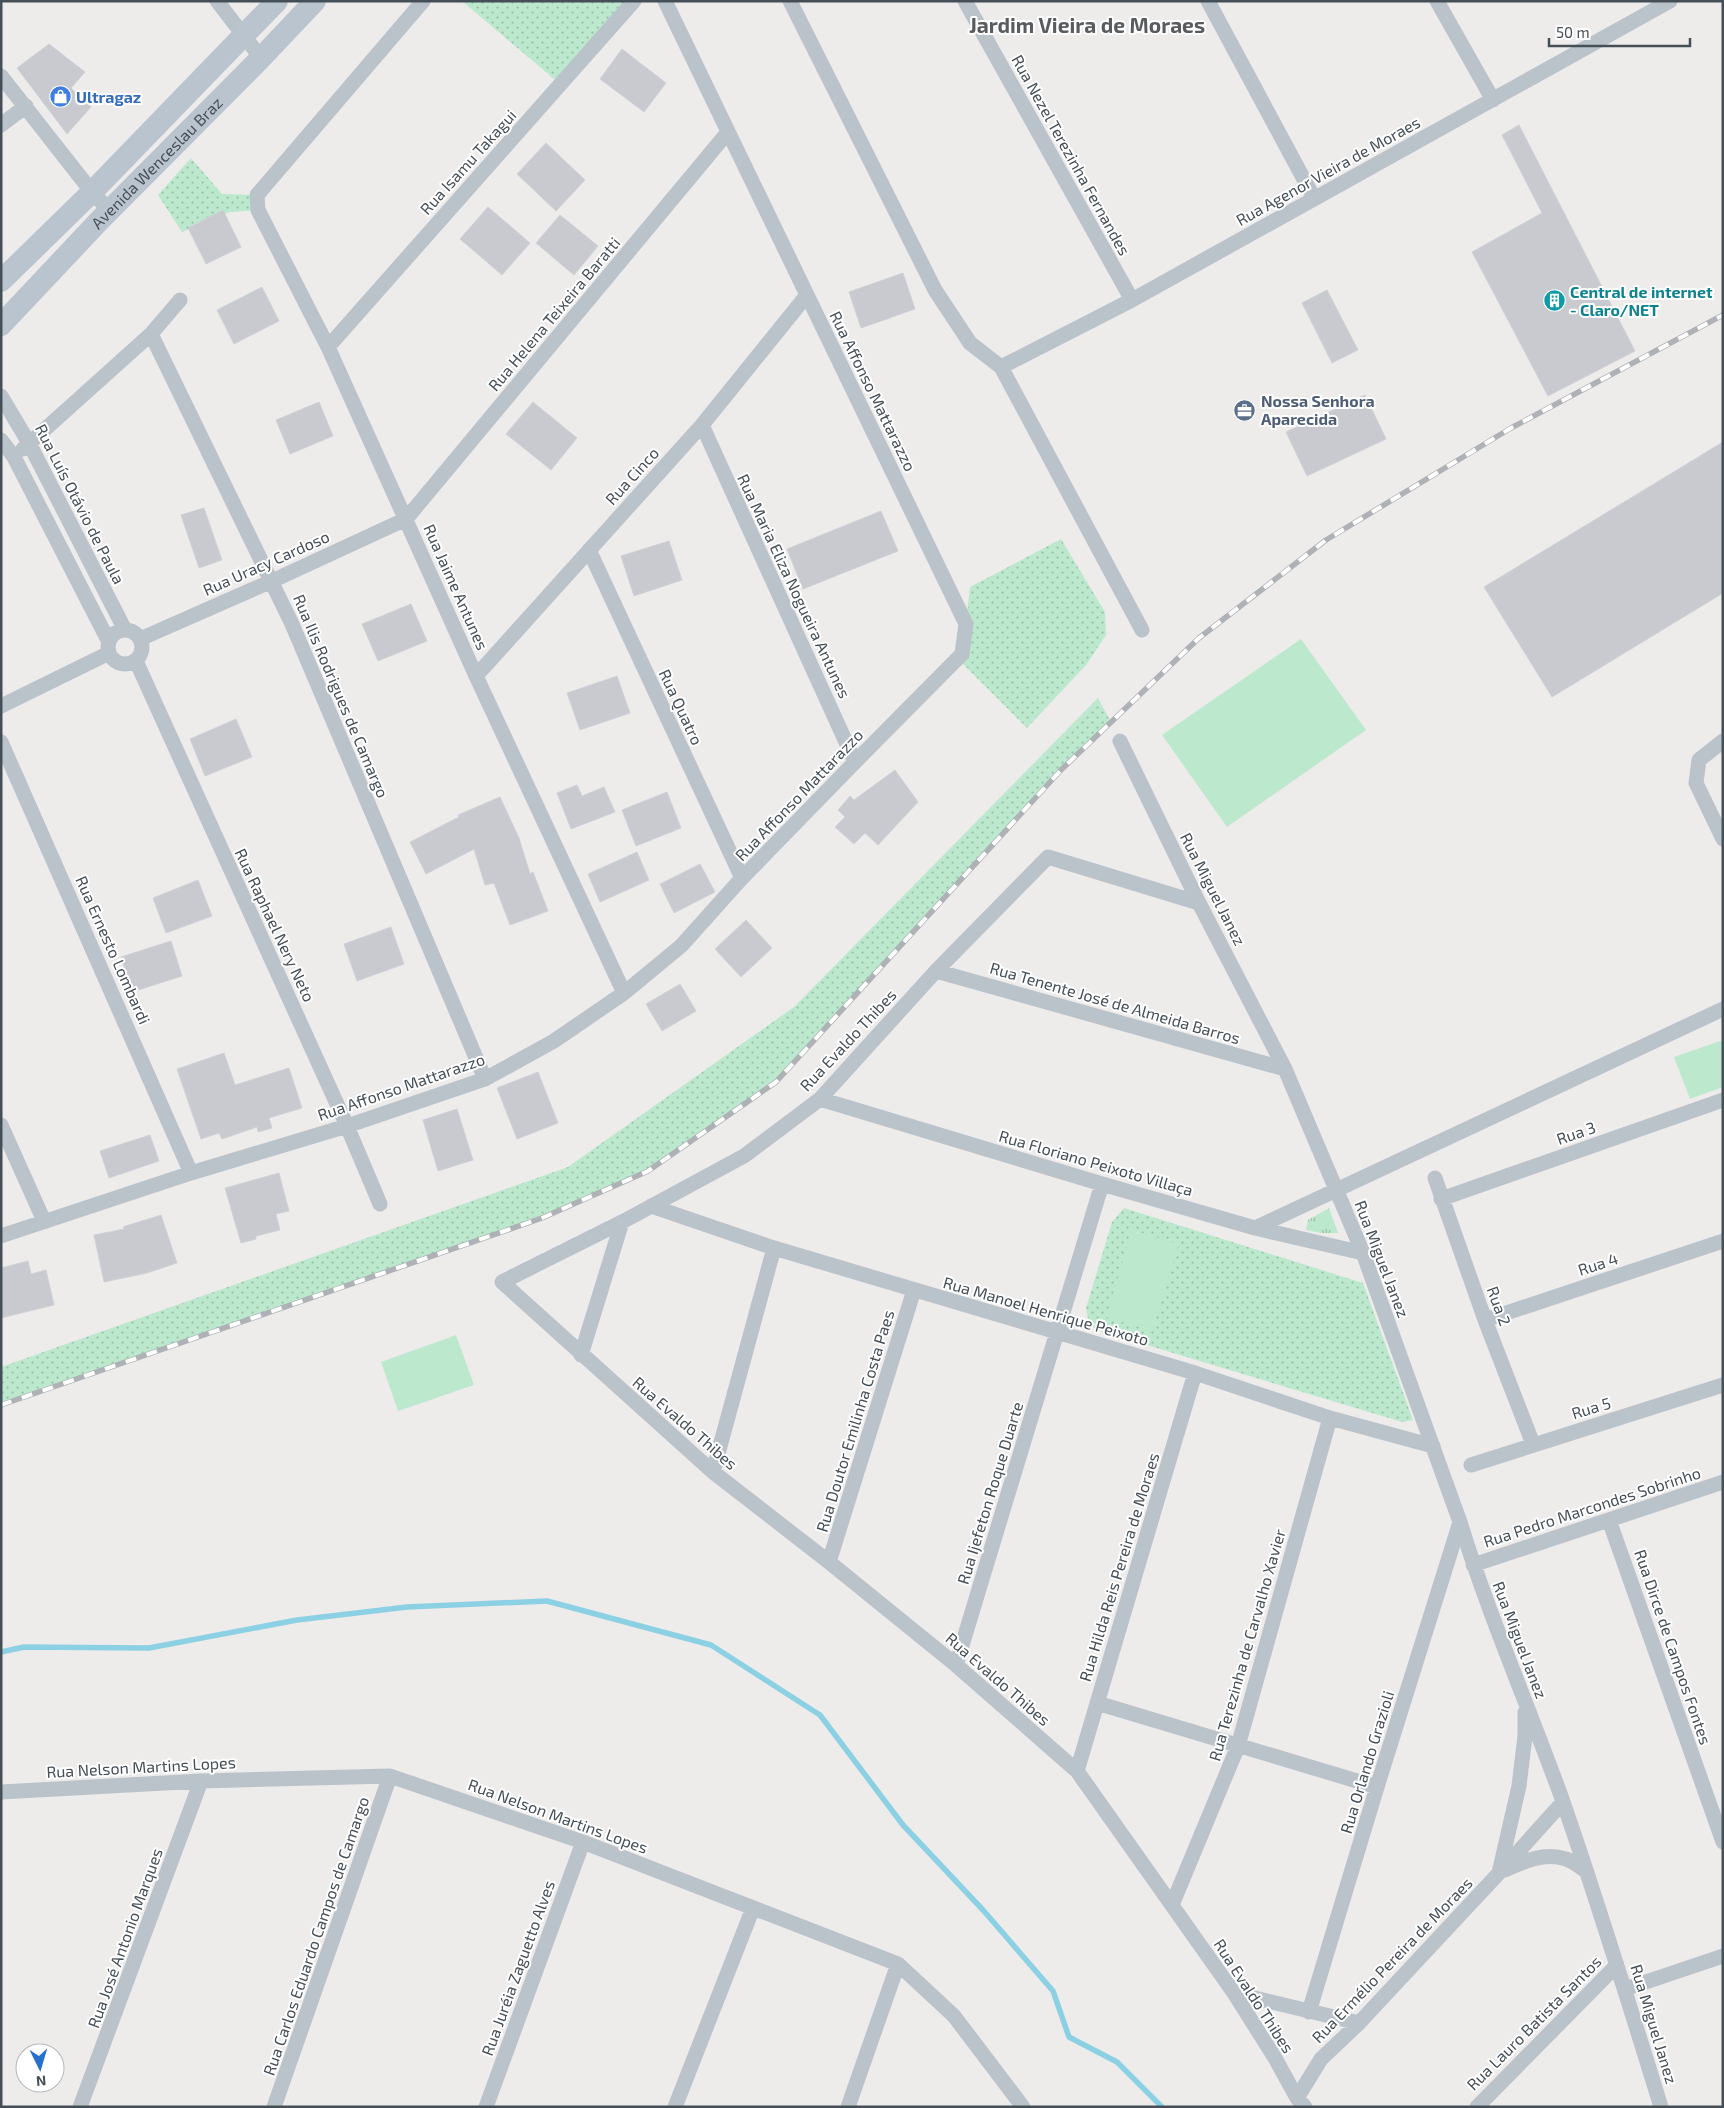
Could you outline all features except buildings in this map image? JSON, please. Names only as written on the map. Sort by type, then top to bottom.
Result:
[{"type":"main road","name":"Avenida Wenceslau Braz","points":[[1,281],[92,192],[277,1]]},
{"type":"main road","name":"Avenida Wenceslau Braz","points":[[1,325],[110,210],[315,1]]},
{"type":"street","points":[[217,1],[261,58]]},
{"type":"street","name":"Rua Jaime Antunes","points":[[423,1],[257,195],[258,210],[328,346],[476,676],[624,993]]},
{"type":"street","name":"Rua Isamu Takagui","points":[[328,346],[634,1]]},
{"type":"street","name":"Rua Affonso Mattarazzo","points":[[1,1236],[191,1173],[347,1126],[485,1079],[554,1041],[624,993],[681,946],[742,878],[962,654],[966,624],[665,1]]},
{"type":"street","points":[[790,1],[934,290],[970,343],[1001,367],[1142,630]]},
{"type":"street","name":"Rua Nezel Terezinha Fernandes","points":[[966,1],[1132,300]]},
{"type":"street","points":[[1208,1],[1314,198]]},
{"type":"street","points":[[1437,1],[1493,100]]},
{"type":"street","name":"Rua Agenor Vieira de Moraes","points":[[1001,367],[1132,300],[1664,3]]},
{"type":"street","points":[[1,76],[92,192],[110,210]]},
{"type":"street","points":[[1,125],[26,106]]},
{"type":"street","name":"Rua Helena Teixeira Baratti","points":[[406,518],[728,132]]},
{"type":"street","name":"Rua Cinco","points":[[476,676],[702,425],[807,295]]},
{"type":"street","points":[[14,457],[152,334],[180,300]]},
{"type":"street","name":"Rua Ilis Rodrigues de Camargo","points":[[152,334],[296,633],[485,1079]]},
{"type":"street","name":"Rua Luís Otávio de Paula","points":[[1,396],[29,443],[125,630]]},
{"type":"street","name":"Rua Maria Eliza Nogueira Antunes","points":[[702,425],[855,762]]},
{"type":"street","points":[[1,440],[14,457],[109,648],[112,659],[123,665],[136,661],[142,651],[140,639],[136,634],[125,630],[112,636],[109,648],[1,706]]},
{"type":"street","name":"Rua Uracy Cardoso","points":[[140,639],[272,581],[406,518]]},
{"type":"street","name":"Rua Quatro","points":[[589,550],[742,878]]},
{"type":"street","name":"Rua Raphael Nery Neto","points":[[136,661],[347,1126],[380,1204]]},
{"type":"street","name":"Rua Miguel Janez","points":[[1120,741],[1199,903],[1285,1069],[1363,1253],[1460,1522],[1473,1564],[1563,1802],[1625,1989],[1661,2107]]},
{"type":"street","points":[[1723,741],[1700,760],[1696,783],[1723,839]]},
{"type":"street","name":"Rua Ernesto Lombardi","points":[[1,742],[191,1173]]},
{"type":"street","name":"Rua Evaldo Thibes","points":[[1199,903],[1048,857],[936,971],[820,1099],[744,1156],[622,1222],[502,1282],[713,1472],[829,1562],[956,1665],[1076,1771],[1234,1993],[1301,2102]]},
{"type":"street","name":"Rua Tenente José de Almeida Barros","points":[[936,971],[1285,1069]]},
{"type":"street","name":"Rua Miguel Janez","points":[[1255,1228],[1723,1009]]},
{"type":"street","name":"Rua Floriano Peixoto Villaça","points":[[820,1099],[1255,1228],[1363,1253]]},
{"type":"street","name":"Rua 3","points":[[1441,1199],[1723,1100]]},
{"type":"street","points":[[1,1125],[44,1221]]},
{"type":"street","name":"Rua 2","points":[[1435,1178],[1485,1320],[1533,1444]]},
{"type":"street","name":"Rua Ijefeton Roque Duarte","points":[[956,1665],[1102,1184]]},
{"type":"street","name":"Rua Manoel Henrique Peixoto","points":[[652,1206],[774,1248],[1195,1373],[1330,1418],[1433,1446]]},
{"type":"street","points":[[581,1355],[622,1222]]},
{"type":"street","name":"Rua 4","points":[[1485,1320],[1723,1241]]},
{"type":"street","points":[[713,1472],[774,1248]]},
{"type":"street","name":"Rua Doutor Emilinha Costa Paes","points":[[829,1562],[914,1290]]},
{"type":"street","name":"Rua Hilda Reis Pereira de Moraes","points":[[1076,1771],[1195,1373]]},
{"type":"street","name":"Rua 5","points":[[1471,1465],[1723,1385]]},
{"type":"street","name":"Rua Terezinha de Carvalho Xavier","points":[[1172,1905],[1238,1746],[1330,1418]]},
{"type":"street","name":"Rua Pedro Marcondes Sobrinho","points":[[1473,1564],[1723,1482]]},
{"type":"street","name":"Rua Dirce de Campos Fontes","points":[[1609,1520],[1723,1842]]},
{"type":"street","name":"Rua Orlando Grazioli","points":[[1310,2012],[1377,1787],[1460,1522]]},
{"type":"street","points":[[1097,1703],[1377,1787]]},
{"type":"street","name":"Rua Ermélio Pereira de Moraes","points":[[1499,1873],[1519,1786],[1525,1736],[1526,1703]]},
{"type":"street","name":"Rua Nelson Martins Lopes","points":[[3,1796],[201,1781],[390,1776],[583,1842],[898,1964],[954,2016],[1023,2107]]},
{"type":"street","name":"Rua Carlos Eduardo Campos de Camargo","points":[[274,2107],[390,1776]]},
{"type":"street","name":"Rua José Antonio Marques","points":[[80,2107],[201,1781]]},
{"type":"street","name":"Rua Ermélio Pereira de Moraes","points":[[1301,2102],[1321,2059],[1360,2023],[1563,1802]]},
{"type":"street","name":"Rua Juréia Zaguetto Alves","points":[[486,2107],[583,1842]]},
{"type":"street","name":"Rua Ermélio Pereira de Moraes","points":[[1499,1873],[1525,1861],[1549,1856],[1567,1859],[1586,1871]]},
{"type":"street","points":[[675,2107],[754,1908]]},
{"type":"street","points":[[1625,1989],[1723,1956]]},
{"type":"street","points":[[848,2107],[898,1964]]},
{"type":"street","name":"Rua Lauro Batista Santos","points":[[1477,2107],[1617,1965]]},
{"type":"street","points":[[1234,1993],[1360,2023]]},
{"type":"green space","points":[[462,1],[634,1],[560,84]]},
{"type":"green space","points":[[191,158],[222,194],[257,195],[258,210],[230,212],[182,232],[158,195]]},
{"type":"green space","points":[[1061,539],[1105,612],[1106,635],[1086,665],[1027,728],[958,659],[966,624],[970,587]]},
{"type":"green space","points":[[1301,639],[1366,730],[1227,827],[1162,735]]},
{"type":"green space","points":[[1098,698],[1111,722],[1061,770],[776,1082],[648,1171],[542,1218],[1,1405],[1,1367],[568,1167],[794,1007]]},
{"type":"green space","points":[[1723,1040],[1723,1087],[1690,1099],[1674,1057]]},
{"type":"green space","points":[[1124,1208],[1363,1283],[1413,1420],[1402,1422],[1097,1330],[1089,1324],[1086,1308],[1112,1222]]},
{"type":"green space","points":[[1329,1208],[1338,1233],[1321,1233],[1306,1230],[1308,1220]]},
{"type":"green space","points":[[1132,1230],[1179,1244],[1152,1331],[1106,1317]]},
{"type":"green space","points":[[456,1335],[474,1385],[398,1411],[381,1362]]},
{"type":"waterway","points":[[1,1652],[24,1647],[149,1648],[297,1620],[407,1607],[547,1601],[711,1645],[820,1715],[903,1825],[983,1910],[1053,1991],[1069,2037],[1117,2062],[1162,2107]]},
{"type":"railway","points":[[1,1405],[542,1218],[648,1171],[776,1082],[1061,770],[1199,638],[1326,540],[1511,428],[1723,315]]},
{"type":"place","name":"Ultragaz","points":[[60,97]]},
{"type":"place","name":"Central de internet - Claro/NET","points":[[1554,301]]},
{"type":"place","name":"Nossa Senhora Aparecida","points":[[1245,410]]},
{"type":"district","name":"Jardim Vieira de Moraes","points":[[1087,26]]}]
